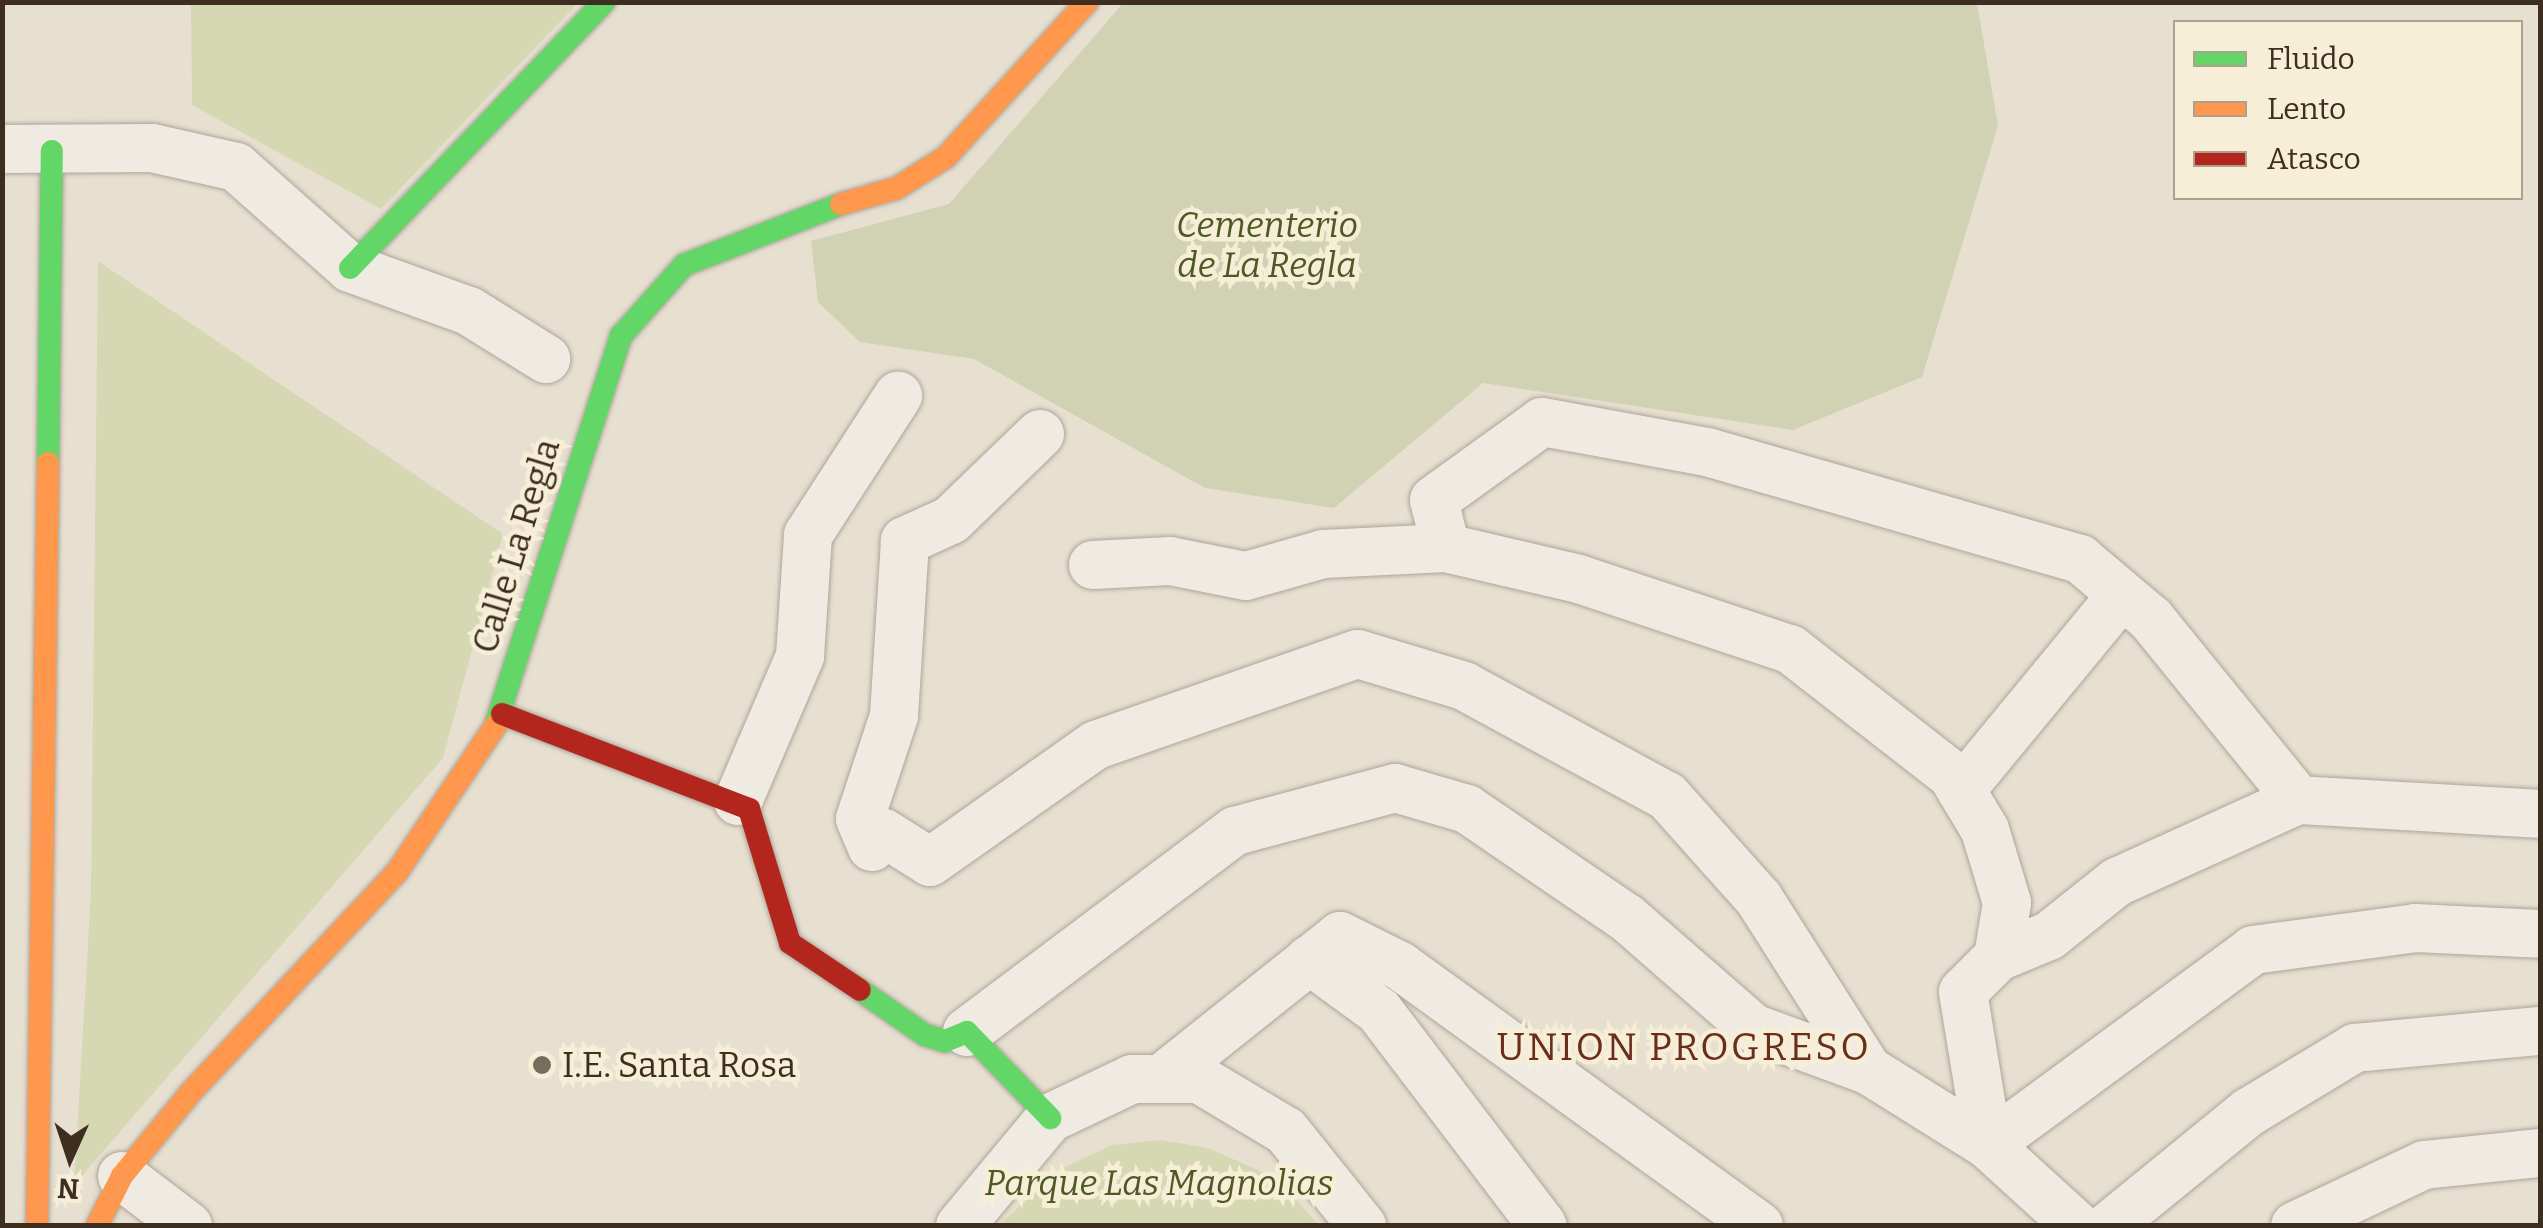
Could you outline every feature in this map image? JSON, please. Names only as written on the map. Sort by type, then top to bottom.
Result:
[{"type":"street","points":[[350,268],[604,2]]},
{"type":"street","name":"Calle La Regla","points":[[97,1226],[122,1176],[397,872],[502,714],[621,336],[684,265],[778,221],[897,188],[946,157],[1087,2]]},
{"type":"street","points":[[2,149],[152,148],[236,167],[350,268],[469,311],[546,359]]},
{"type":"street","points":[[37,1226],[52,151]]},
{"type":"street","points":[[738,801],[800,656],[808,536],[854,451],[898,396]]},
{"type":"street","points":[[1446,548],[1434,500],[1542,422],[1707,452],[2080,559],[2150,618],[2298,800]]},
{"type":"street","points":[[1040,434],[951,520],[905,540],[894,716],[860,819],[872,847],[884,834],[930,862],[1096,746],[1358,654],[1464,686],[1667,796],[1759,899],[1868,1070]]},
{"type":"street","points":[[1093,565],[1170,561],[1246,576],[1322,554],[1446,548],[1578,579],[1790,649],[1961,790],[1985,830],[2007,902],[1998,957]]},
{"type":"street","points":[[1961,790],[2121,596]]},
{"type":"street","points":[[502,714],[738,801],[756,819],[790,943],[926,1035],[945,1041],[967,1032],[1235,831],[1395,788],[1467,809],[1627,918],[1753,1028],[1868,1070],[1988,1145],[2077,1226]]},
{"type":"street","points":[[1988,1145],[1963,992],[1998,957],[2049,936],[2117,882],[2298,800],[2540,814]]},
{"type":"street","points":[[1988,1145],[2253,950],[2415,928],[2540,934]]},
{"type":"street","points":[[1162,1079],[1340,936],[1400,966],[1654,1158],[1760,1226]]},
{"type":"street","points":[[1309,960],[1379,1011],[1543,1226]]},
{"type":"street","points":[[2109,1226],[2249,1112],[2355,1048],[2540,1031]]},
{"type":"street","points":[[967,1032],[1050,1118]]},
{"type":"street","points":[[960,1226],[1050,1118],[1132,1079],[1199,1079],[1286,1131],[1362,1226]]},
{"type":"street","points":[[2294,1226],[2424,1165],[2540,1153]]},
{"type":"street","points":[[122,1176],[188,1226]]},
{"type":"green space","name":"Cementerio de La Regla","points":[[1124,2],[1977,3],[1998,126],[1922,377],[1793,430],[1483,383],[1334,508],[1205,488],[974,359],[860,342],[818,302],[811,241],[949,204]]},
{"type":"green space","points":[[191,3],[578,3],[381,209],[192,105]]},
{"type":"green space","points":[[98,261],[503,534],[443,758],[74,1185],[91,892]]},
{"type":"green space","name":"Parque Las Magnolias","points":[[1161,1140],[1208,1148],[1276,1178],[1319,1225],[999,1225],[1063,1168],[1112,1145]]},
{"type":"traffic: fast","points":[[350,268],[604,2]]},
{"type":"traffic: fast","points":[[48,463],[52,151]]},
{"type":"traffic: fast","points":[[495,726],[621,336],[684,265],[841,204]]},
{"type":"traffic: fast","points":[[860,990],[925,1035],[945,1041],[967,1032],[1050,1118]]},
{"type":"traffic: slow","points":[[841,204],[897,188],[946,157],[1087,2]]},
{"type":"traffic: slow","points":[[37,1226],[48,463]]},
{"type":"traffic: slow","points":[[97,1226],[122,1176],[192,1091],[397,872],[495,726]]},
{"type":"traffic: jam","points":[[502,714],[749,809],[790,943],[860,990]]},
{"type":"place","name":"I.E. Santa Rosa","points":[[542,1065]]},
{"type":"district","name":"UNION PROGRESO","points":[[1684,1048]]}]
